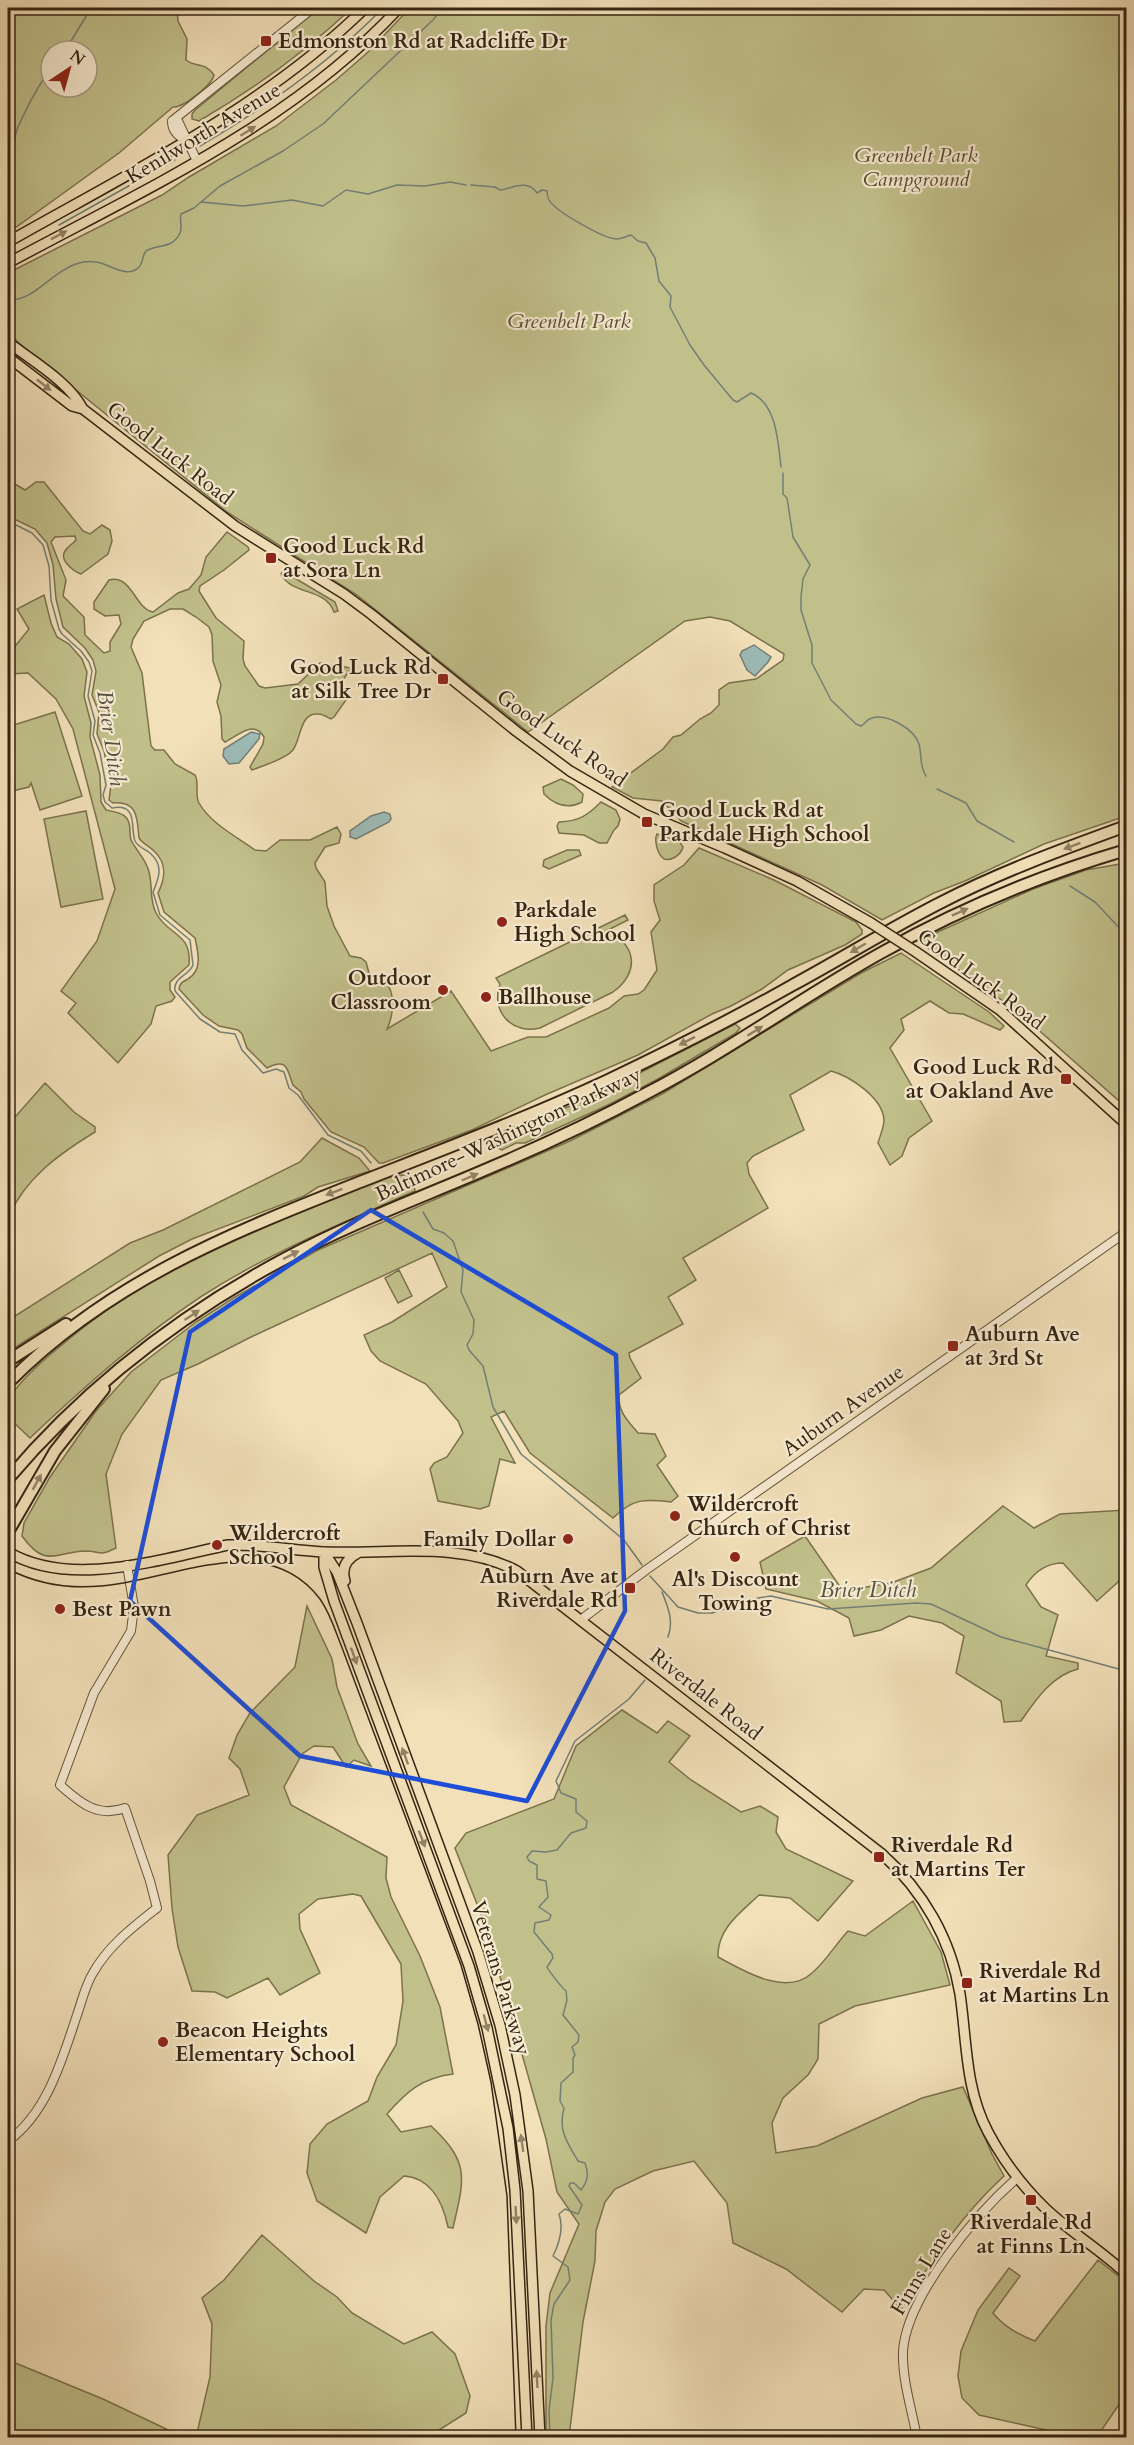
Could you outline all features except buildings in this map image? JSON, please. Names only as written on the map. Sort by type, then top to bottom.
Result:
[{"type":"highway","name":"Baltimore-Washington Parkway","points":[[8,1383],[64,1333],[126,1289],[185,1256],[233,1233],[481,1135],[605,1081],[741,1014],[949,898],[1032,861],[1126,826]]},
{"type":"highway","name":"Baltimore-Washington Parkway","points":[[8,1479],[70,1412],[146,1348],[224,1293],[288,1256],[352,1226],[535,1149],[618,1108],[705,1061],[880,954],[928,928],[1041,878],[1126,850]]},
{"type":"highway","points":[[8,1361],[126,1289]]},
{"type":"highway","points":[[8,1532],[65,1436],[104,1389],[146,1348]]},
{"type":"main road","name":"Kenilworth Avenue","points":[[8,242],[254,99],[330,41],[365,8]]},
{"type":"main road","name":"Kenilworth Avenue","points":[[8,263],[197,161],[264,121],[314,86],[399,8]]},
{"type":"main road","name":"Good Luck Road","points":[[8,342],[78,399],[83,409]]},
{"type":"main road","name":"Good Luck Road","points":[[8,357],[72,406],[83,409],[235,526],[344,594],[516,731],[570,771],[644,814],[797,880],[871,923],[1000,1010],[1126,1124]]},
{"type":"main road","name":"Riverdale Road","points":[[8,1552],[32,1562],[65,1568],[99,1570],[228,1545],[324,1552],[456,1554],[497,1562],[526,1577],[882,1854],[910,1881],[931,1914],[950,1958],[960,1996],[969,2071],[980,2113],[988,2132],[1017,2178],[1054,2216],[1126,2274]]},
{"type":"main road","name":"Veterans Parkway","points":[[324,1552],[324,1567],[334,1601],[469,1966],[487,2028],[506,2118],[515,2190],[526,2438]]},
{"type":"main road","name":"Veterans Parkway","points":[[324,1552],[337,1572],[357,1623],[478,1952],[500,2025],[515,2095],[528,2191],[540,2438]]},
{"type":"main road","points":[[357,1623],[343,1570],[350,1558],[360,1552]]},
{"type":"street","points":[[197,161],[186,140],[178,136],[172,127],[172,121],[313,8]]},
{"type":"street","name":"Auburn Avenue","points":[[582,1619],[646,1570],[1126,1232]]},
{"type":"street","points":[[8,2141],[19,2133],[36,2113],[47,2092],[86,1988],[98,1965],[113,1946],[157,1908],[125,1808],[106,1812],[92,1809],[60,1785],[94,1693],[130,1631],[134,1607],[127,1565]]},
{"type":"street","name":"Finns Lane","points":[[917,2438],[904,2364],[904,2341],[911,2318],[964,2233],[1017,2178]]},
{"type":"highlighted area","points":[[371,1210],[616,1355],[625,1611],[527,1801],[300,1756],[130,1601],[190,1332]]},
{"type":"green space","points":[[8,8],[177,8],[178,21],[187,39],[186,60],[207,68],[214,75],[196,95],[183,104],[173,107],[119,153],[8,233]]},
{"type":"green space","points":[[319,8],[352,8],[316,40],[259,83],[199,121],[192,119],[195,110]]},
{"type":"green space","name":"Greenbelt Park","points":[[410,8],[1126,8],[1126,816],[1044,844],[934,893],[882,920],[822,885],[681,821],[662,801],[633,798],[612,787],[663,749],[673,737],[681,735],[711,713],[719,705],[719,690],[729,683],[756,679],[783,660],[784,654],[730,621],[710,617],[685,621],[528,732],[357,595],[227,512],[24,348],[8,332],[8,273],[162,195],[276,126],[367,53]]},
{"type":"green space","points":[[8,480],[25,490],[36,482],[44,482],[83,531],[90,534],[102,525],[110,530],[112,541],[108,554],[81,574],[71,568],[64,558],[65,551],[76,540],[75,536],[55,537],[51,542],[66,580],[63,596],[84,617],[85,635],[104,653],[110,651],[110,642],[121,624],[119,615],[105,616],[94,609],[94,602],[109,580],[123,582],[147,610],[153,612],[178,593],[189,589],[201,575],[206,557],[227,532],[249,550],[200,586],[199,591],[216,618],[244,641],[245,666],[259,686],[265,688],[298,684],[320,663],[351,668],[339,686],[346,700],[334,717],[331,719],[318,714],[308,717],[290,753],[252,770],[250,767],[263,744],[264,737],[255,729],[250,729],[225,742],[222,739],[221,716],[217,702],[221,685],[213,661],[212,635],[209,627],[183,609],[170,609],[144,621],[131,647],[142,673],[151,746],[155,750],[164,750],[175,764],[195,775],[199,803],[210,817],[255,850],[266,851],[280,840],[310,840],[337,827],[341,834],[339,843],[325,847],[315,863],[316,868],[325,882],[327,906],[334,926],[350,956],[361,958],[366,962],[370,977],[376,984],[386,983],[389,987],[392,1005],[387,1029],[451,991],[491,1051],[528,1037],[546,1037],[609,1008],[624,996],[638,994],[644,990],[657,970],[651,932],[660,920],[654,901],[654,885],[684,865],[699,848],[774,880],[856,922],[862,934],[845,945],[788,970],[762,989],[638,1055],[545,1095],[472,1130],[379,1163],[364,1147],[331,1132],[301,1092],[293,1085],[286,1067],[280,1064],[267,1068],[247,1048],[238,1030],[219,1026],[203,1015],[179,989],[182,983],[193,975],[198,966],[195,938],[164,912],[158,893],[164,877],[162,861],[139,838],[138,825],[132,808],[109,800],[111,785],[104,751],[97,734],[99,712],[92,695],[96,671],[93,660],[85,648],[63,627],[47,543],[35,529],[8,516]]},
{"type":"green space","points":[[283,571],[335,602],[338,611],[334,612],[330,604],[323,599],[286,581],[281,574]]},
{"type":"green space","points":[[44,595],[57,637],[69,644],[82,659],[87,672],[84,696],[91,723],[90,737],[100,775],[101,802],[106,810],[124,815],[128,821],[131,840],[149,872],[156,913],[183,940],[189,954],[189,965],[170,982],[170,990],[175,997],[172,1001],[156,1006],[151,1024],[118,1063],[68,1013],[76,1003],[61,991],[97,941],[115,889],[73,729],[56,699],[28,673],[8,674],[8,655],[29,629],[17,609]]},
{"type":"green space","points":[[55,712],[82,796],[40,810],[31,783],[29,787],[8,792],[8,721],[14,725]]},
{"type":"green space","points":[[561,779],[573,785],[583,794],[582,802],[566,806],[552,801],[544,794],[543,787]]},
{"type":"green space","points":[[601,802],[616,810],[620,819],[607,843],[599,843],[584,835],[559,833],[557,826],[559,822],[582,817]]},
{"type":"green space","points":[[86,811],[103,899],[61,907],[44,819]]},
{"type":"green space","points":[[657,834],[680,842],[683,847],[680,853],[673,858],[664,859],[657,847]]},
{"type":"green space","points":[[567,850],[579,850],[581,855],[549,869],[543,866],[544,860]]},
{"type":"green space","points":[[1126,863],[1126,1107],[1017,1011],[918,941],[1033,889],[1086,870]]},
{"type":"green space","points":[[625,915],[628,920],[606,931],[624,943],[631,959],[628,976],[613,992],[540,1028],[521,1028],[506,1019],[498,1004],[500,984],[496,978]]},
{"type":"green space","points":[[901,953],[989,1012],[1004,1026],[1000,1030],[963,1014],[949,1013],[930,1001],[901,1019],[904,1030],[890,1048],[932,1121],[909,1138],[902,1156],[890,1165],[878,1143],[884,1123],[882,1112],[872,1096],[856,1083],[831,1071],[790,1095],[804,1130],[753,1156],[747,1163],[749,1174],[768,1208],[683,1258],[696,1280],[668,1297],[683,1324],[629,1353],[641,1378],[619,1395],[620,1406],[624,1416],[638,1433],[655,1434],[666,1456],[657,1465],[678,1496],[671,1502],[640,1501],[620,1511],[613,1518],[530,1453],[504,1411],[491,1417],[515,1463],[500,1459],[489,1506],[480,1509],[438,1501],[430,1469],[434,1463],[447,1457],[463,1433],[458,1421],[426,1384],[380,1361],[371,1351],[364,1335],[392,1322],[447,1287],[432,1253],[161,1380],[122,1434],[106,1474],[116,1548],[102,1553],[85,1551],[44,1556],[30,1546],[22,1536],[24,1523],[50,1477],[96,1411],[131,1372],[196,1322],[318,1250],[570,1141],[662,1094],[861,973]]},
{"type":"green space","points":[[735,1024],[740,1028],[736,1033],[658,1079],[608,1105],[525,1143],[516,1143],[502,1150],[493,1146],[497,1139],[545,1115],[585,1101]]},
{"type":"green space","points":[[45,1083],[74,1112],[95,1127],[95,1132],[44,1168],[24,1191],[8,1218],[8,1125]]},
{"type":"green space","points":[[322,1138],[359,1158],[370,1171],[318,1187],[304,1196],[192,1239],[159,1256],[8,1352],[8,1330],[15,1316],[130,1243],[163,1230],[300,1162]]},
{"type":"green space","points":[[393,1175],[403,1175],[413,1181],[415,1191],[280,1252],[202,1296],[113,1363],[30,1438],[8,1417],[8,1399],[37,1367],[69,1339],[144,1286],[183,1264],[265,1225]]},
{"type":"green space","points":[[399,1270],[412,1296],[398,1303],[385,1278]]},
{"type":"green space","points":[[1003,1506],[1034,1528],[1060,1514],[1126,1510],[1126,1570],[1118,1582],[1097,1601],[1063,1563],[1051,1564],[1042,1569],[1026,1585],[1041,1607],[1058,1615],[1046,1656],[1078,1663],[1078,1669],[1052,1683],[1038,1697],[1021,1721],[1004,1722],[1001,1701],[956,1673],[964,1636],[942,1623],[909,1616],[881,1630],[854,1636],[849,1618],[817,1601],[766,1589],[760,1562],[805,1536],[843,1591],[891,1583],[931,1568]]},
{"type":"green space","points":[[307,1606],[332,1659],[337,1687],[358,1744],[371,1766],[354,1760],[346,1767],[333,1747],[314,1746],[302,1754],[284,1787],[291,1805],[387,1857],[386,1878],[391,1897],[420,1956],[440,2007],[453,2074],[424,2082],[401,2099],[387,2114],[401,2132],[431,2126],[453,2151],[461,2172],[461,2184],[453,2228],[448,2227],[443,2209],[434,2193],[422,2181],[404,2176],[380,2197],[366,2233],[317,2201],[307,2173],[310,2144],[327,2124],[368,2101],[377,2077],[396,2045],[403,2001],[401,1964],[361,1896],[353,1894],[318,1899],[299,1914],[300,1929],[320,1973],[280,1995],[268,1978],[227,1998],[215,1992],[192,1991],[178,1947],[168,1855],[197,1815],[249,1795],[240,1769],[229,1758],[237,1735],[250,1713],[295,1667]]},
{"type":"green space","points":[[622,1710],[657,1733],[668,1721],[690,1736],[669,1762],[691,1780],[741,1812],[760,1806],[778,1817],[776,1832],[786,1849],[853,1881],[818,1921],[790,1898],[759,1895],[731,1922],[721,1938],[718,1957],[752,1975],[765,1979],[790,1983],[802,1980],[817,1968],[848,1931],[865,1936],[913,1901],[941,1952],[950,1985],[855,2006],[819,2024],[818,2059],[808,2075],[783,2098],[772,2123],[776,2153],[817,2146],[922,2098],[963,2087],[1004,2176],[961,2222],[901,2309],[884,2290],[864,2289],[842,2312],[786,2269],[733,2243],[727,2203],[694,2161],[653,2171],[615,2189],[605,2202],[596,2231],[595,2261],[583,2322],[569,2437],[546,2437],[546,2326],[550,2293],[579,2224],[557,2192],[546,2139],[486,1927],[455,1848],[466,1833],[554,1799],[576,1746]]},
{"type":"green space","points":[[262,2235],[314,2281],[337,2297],[352,2313],[404,2344],[432,2332],[455,2354],[470,2396],[466,2413],[428,2437],[194,2437],[198,2429],[210,2377],[212,2324],[202,2298],[224,2280]]},
{"type":"green space","points":[[1098,2260],[1126,2282],[1126,2394],[1097,2437],[1064,2437],[1055,2432],[979,2415],[962,2398],[958,2376],[961,2351],[978,2310],[1009,2268],[1020,2276],[993,2313],[1012,2330],[1035,2341]]},
{"type":"green space","points":[[8,2360],[103,2399],[183,2437],[8,2437]]},
{"type":"water","points":[[754,645],[771,657],[755,676],[747,670],[740,655],[742,651]]},
{"type":"water","points":[[251,732],[260,734],[259,739],[239,763],[229,764],[223,756],[224,749]]},
{"type":"water","points":[[384,812],[390,814],[389,822],[356,839],[350,837],[350,831],[371,816]]},
{"type":"waterway","points":[[72,39],[91,8]]},
{"type":"waterway","points":[[200,146],[249,116],[319,66],[383,8]]},
{"type":"waterway","points":[[8,300],[26,296],[67,268],[81,263],[95,262],[123,271],[134,271],[140,265],[146,251],[169,244],[177,238],[181,231],[181,214],[194,208],[220,186],[283,151],[323,124],[433,20],[442,8]]},
{"type":"waterway","points":[[8,163],[21,119],[39,87]]},
{"type":"waterway","points":[[8,112],[14,134]]},
{"type":"waterway","points":[[59,225],[175,160]]},
{"type":"waterway","points":[[201,202],[243,206],[292,200],[323,206],[346,190],[368,194],[397,185],[425,186],[450,182],[466,185]]},
{"type":"waterway","points":[[471,185],[495,187],[500,190],[525,185],[537,193],[542,190],[547,191],[553,205],[591,230],[617,239],[631,235],[638,241],[646,243],[655,258],[659,281],[671,296],[670,307],[690,345],[704,365],[733,400],[737,402],[751,393],[760,398],[766,406],[775,425],[781,467]]},
{"type":"waterway","points":[[783,473],[783,494],[787,498],[793,537],[810,565],[803,579],[801,610],[812,645],[812,663],[831,700],[856,724],[861,726],[870,719],[885,718],[912,733],[919,744],[926,776]]},
{"type":"waterway","name":"Brier Ditch","points":[[8,521],[32,533],[43,545],[49,566],[51,600],[59,629],[89,662],[92,671],[88,696],[95,721],[93,735],[100,753],[106,785],[103,795],[105,802],[112,808],[121,807],[130,813],[135,841],[150,853],[159,867],[153,892],[160,915],[190,940],[193,965],[176,983],[175,991],[200,1019],[220,1032],[235,1034],[242,1050],[263,1073],[276,1069],[284,1072],[289,1088],[298,1095],[328,1135],[361,1151],[371,1163]]},
{"type":"waterway","points":[[937,789],[966,803],[977,821],[1014,842]]},
{"type":"waterway","points":[[1070,886],[1095,902],[1126,935]]},
{"type":"waterway","name":"Brier Ditch","points":[[423,1212],[433,1229],[444,1233],[453,1241],[463,1270],[461,1292],[474,1320],[473,1334],[467,1345],[483,1366],[493,1407],[521,1454],[624,1540],[642,1565]]},
{"type":"waterway","name":"Brier Ditch","points":[[650,1576],[678,1607],[698,1613],[712,1613],[771,1596],[828,1609],[931,1604],[1001,1637],[1126,1671]]},
{"type":"waterway","points":[[662,1592],[670,1620],[668,1637]]},
{"type":"waterway","points":[[550,2438],[549,2410],[553,2378],[551,2320],[554,2304],[570,2280],[568,2267],[553,2256],[560,2236],[559,2214],[565,2209],[578,2214],[582,2205],[569,2186],[570,2183],[574,2183],[581,2190],[587,2174],[585,2163],[578,2161],[565,2136],[562,2123],[564,2108],[560,2101],[561,2083],[573,2072],[575,2055],[572,2047],[578,2042],[579,2035],[563,2015],[567,2000],[566,1991],[547,1967],[553,1958],[552,1954],[534,1932],[535,1923],[549,1920],[551,1915],[539,1907],[548,1897],[546,1881],[537,1879],[537,1865],[529,1861],[527,1857],[532,1851],[557,1850],[571,1833],[586,1828],[587,1821],[576,1812],[576,1799],[561,1793],[556,1781],[575,1741],[629,1699],[645,1680]]},
{"type":"tram line","points":[[8,1569],[41,1582],[89,1587],[129,1582],[217,1564],[246,1562],[273,1566],[298,1578],[324,1604],[461,1965],[478,2024],[491,2082],[507,2196],[516,2438]]},
{"type":"place","name":"Edmonston Rd at Radcliffe Dr","points":[[266,41]]},
{"type":"place","name":"Good Luck Rd at Sora Ln","points":[[271,558]]},
{"type":"place","name":"Good Luck Rd at Silk Tree Dr","points":[[443,679]]},
{"type":"place","name":"Good Luck Rd at Parkdale High School","points":[[647,822]]},
{"type":"place","name":"Parkdale High School","points":[[502,922]]},
{"type":"place","name":"Outdoor Classroom","points":[[443,990]]},
{"type":"place","name":"Ballhouse","points":[[486,997]]},
{"type":"place","name":"Good Luck Rd at Oakland Ave","points":[[1066,1079]]},
{"type":"place","name":"Auburn Ave at 3rd St","points":[[953,1346]]},
{"type":"place","name":"Wildercroft Church of Christ","points":[[675,1516]]},
{"type":"place","name":"Family Dollar","points":[[568,1539]]},
{"type":"place","name":"Wildercroft School","points":[[217,1545]]},
{"type":"place","name":"Al's Discount Towing","points":[[735,1557]]},
{"type":"place","name":"Auburn Ave at Riverdale Rd","points":[[630,1588]]},
{"type":"place","name":"Best Pawn","points":[[60,1609]]},
{"type":"place","name":"Riverdale Rd at Martins Ter","points":[[879,1857]]},
{"type":"place","name":"Riverdale Rd at Martins Ln","points":[[967,1983]]},
{"type":"place","name":"Beacon Heights Elementary School","points":[[163,2042]]},
{"type":"place","name":"Riverdale Rd at Finns Ln","points":[[1031,2200]]},
{"type":"park label","name":"Greenbelt Park Campground","points":[[916,167]]}]
